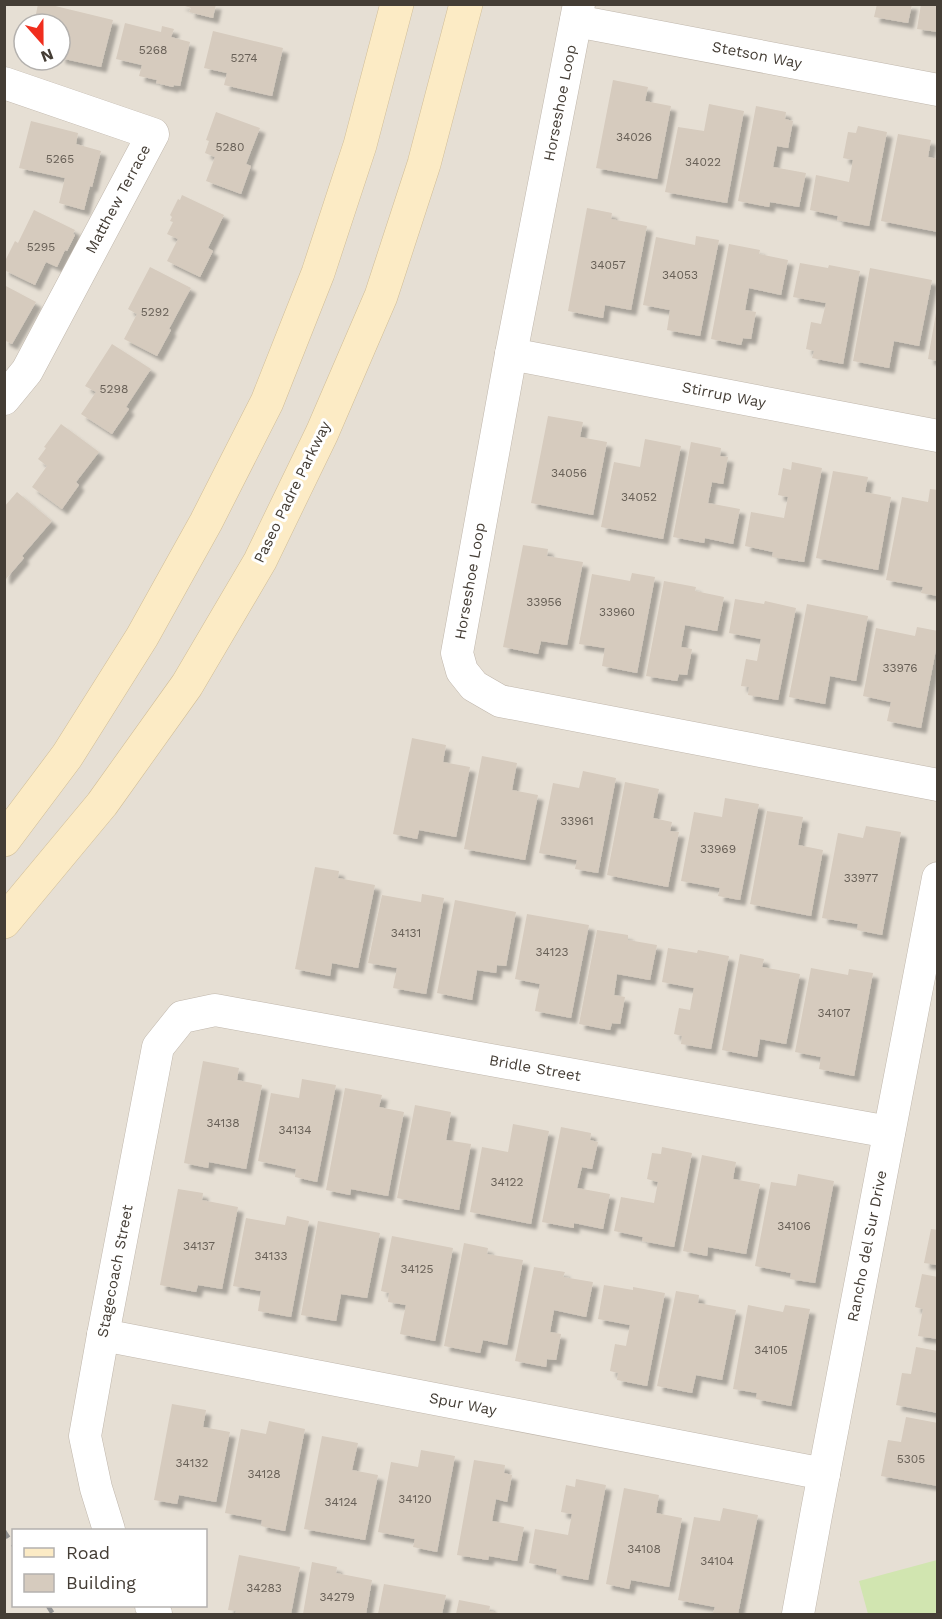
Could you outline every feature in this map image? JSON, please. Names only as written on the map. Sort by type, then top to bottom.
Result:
[{"type":"main road","points":[[4,840],[67,756],[142,637],[206,522],[267,402],[318,273],[360,145],[398,4]]},
{"type":"main road","name":"Paseo Padre Parkway","points":[[4,922],[102,804],[180,694],[260,561],[322,433],[381,296],[424,164],[466,4]]},
{"type":"street","name":"Stetson Way","points":[[578,13],[938,90]]},
{"type":"street","name":"Horseshoe Loop","points":[[578,13],[511,354],[457,653],[462,671],[474,686],[500,700],[938,785]]},
{"type":"street","name":"Matthew Terrace","points":[[4,83],[153,134],[27,371],[4,399]]},
{"type":"street","name":"Stirrup Way","points":[[511,354],[938,436]]},
{"type":"street","name":"Rancho del Sur Drive","points":[[798,1614],[938,878]]},
{"type":"street","name":"Bridle Street","points":[[182,1017],[215,1010],[889,1132]]},
{"type":"street","name":"Stagecoach Street","points":[[109,1529],[96,1488],[85,1436],[158,1047],[182,1017]]},
{"type":"street","name":"Spur Way","points":[[103,1335],[824,1474]]},
{"type":"shaded area","points":[[5,5],[937,5],[937,1614],[5,1614]]},
{"type":"green space","points":[[937,1560],[937,1614],[868,1614],[859,1581]]},
{"type":"building","points":[[38,4],[47,4],[113,20],[101,67],[72,61],[72,12],[36,12]]},
{"type":"building","points":[[179,4],[216,4],[213,18],[189,12],[191,8]]},
{"type":"building","points":[[877,4],[912,4],[908,23],[874,17]]},
{"type":"building","points":[[921,4],[938,4],[938,32],[917,29]]},
{"type":"building","points":[[125,23],[161,32],[162,26],[174,29],[171,37],[190,42],[180,86],[174,85],[173,87],[156,83],[157,80],[139,76],[142,65],[116,59]]},
{"type":"building","points":[[213,31],[283,48],[272,96],[224,85],[227,73],[204,68]]},
{"type":"building","points":[[613,80],[648,87],[645,101],[671,106],[657,179],[596,168]]},
{"type":"building","points":[[709,104],[744,111],[727,203],[665,192],[678,127],[704,131]]},
{"type":"building","points":[[756,106],[786,112],[785,119],[793,121],[788,148],[777,146],[773,167],[806,173],[799,207],[770,202],[769,207],[738,201]]},
{"type":"building","points":[[216,112],[260,128],[246,164],[251,166],[241,194],[206,181],[215,157],[205,153],[209,141],[206,140]]},
{"type":"building","points":[[31,121],[78,133],[76,144],[101,151],[84,210],[59,203],[65,178],[19,168]]},
{"type":"building","points":[[858,126],[887,132],[869,226],[837,220],[838,216],[810,210],[816,175],[849,182],[853,160],[843,158],[848,132],[856,133]]},
{"type":"building","points":[[898,134],[931,140],[928,157],[938,159],[938,232],[881,221]]},
{"type":"building","points":[[182,195],[224,215],[208,248],[213,251],[200,277],[167,261],[178,239],[167,234],[173,222],[170,221],[172,217],[170,215]]},
{"type":"building","points":[[587,208],[612,213],[611,219],[647,226],[631,310],[605,305],[603,318],[568,311]]},
{"type":"building","points":[[34,210],[75,230],[73,234],[75,235],[57,267],[46,262],[35,285],[4,270],[4,263],[15,241],[18,243]]},
{"type":"building","points":[[696,236],[719,240],[700,336],[667,330],[670,310],[643,305],[656,237],[695,245]]},
{"type":"building","points":[[729,244],[760,250],[759,254],[788,260],[781,295],[749,288],[745,310],[756,312],[751,339],[743,338],[741,345],[711,339]]},
{"type":"building","points":[[800,263],[828,268],[829,265],[860,271],[843,364],[812,358],[814,351],[806,349],[811,322],[821,324],[826,303],[793,297]]},
{"type":"building","points":[[150,267],[191,288],[157,356],[124,339],[137,314],[128,309]]},
{"type":"building","points":[[870,268],[932,280],[919,346],[894,341],[889,368],[853,361]]},
{"type":"building","points":[[4,285],[36,302],[12,344],[4,340]]},
{"type":"building","points":[[936,313],[938,313],[938,361],[928,359]]},
{"type":"building","points":[[112,344],[151,369],[126,407],[129,409],[112,434],[81,414],[96,392],[85,386]]},
{"type":"building","points":[[548,416],[583,422],[580,437],[607,442],[593,515],[531,503]]},
{"type":"building","points":[[61,424],[99,452],[76,482],[79,485],[62,509],[32,487],[47,466],[38,459]]},
{"type":"building","points":[[645,439],[681,446],[663,539],[601,527],[614,462],[640,467]]},
{"type":"building","points":[[691,442],[721,448],[720,456],[728,457],[723,484],[712,482],[708,503],[740,509],[733,544],[705,538],[704,543],[673,537]]},
{"type":"building","points":[[792,462],[822,468],[804,562],[772,557],[773,552],[745,546],[751,512],[784,518],[788,497],[778,495],[783,468],[791,470]]},
{"type":"building","points":[[833,471],[868,477],[865,492],[891,497],[878,570],[816,558]]},
{"type":"building","points":[[930,489],[938,490],[938,596],[921,593],[923,587],[886,580],[902,497],[928,502]]},
{"type":"building","points":[[17,492],[52,521],[6,579],[4,578],[4,507]]},
{"type":"building","points":[[523,545],[548,549],[547,556],[583,562],[567,645],[541,641],[538,654],[503,647]]},
{"type":"building","points":[[632,573],[655,577],[637,673],[602,666],[605,648],[579,644],[592,574],[630,581]]},
{"type":"building","points":[[664,581],[696,587],[695,591],[724,597],[717,631],[685,625],[681,647],[692,649],[687,675],[679,674],[677,681],[646,676]]},
{"type":"building","points":[[735,599],[764,604],[765,601],[796,608],[778,700],[748,695],[749,687],[741,686],[746,659],[757,661],[761,639],[729,633]]},
{"type":"building","points":[[807,604],[868,616],[856,681],[830,676],[825,704],[789,697]]},
{"type":"building","points":[[917,627],[938,631],[921,728],[887,721],[891,702],[863,696],[876,628],[915,636]]},
{"type":"building","points":[[412,738],[446,745],[443,762],[470,767],[456,837],[419,830],[417,839],[393,834]]},
{"type":"building","points":[[482,756],[517,763],[512,790],[538,795],[525,860],[464,849]]},
{"type":"building","points":[[583,771],[616,778],[598,873],[575,869],[577,860],[539,853],[553,783],[579,788]]},
{"type":"building","points":[[625,782],[659,789],[653,818],[672,822],[670,831],[679,832],[668,887],[607,875]]},
{"type":"building","points":[[725,798],[759,804],[740,900],[718,896],[720,888],[681,881],[694,812],[722,817]]},
{"type":"building","points":[[767,811],[803,817],[798,845],[823,850],[811,916],[750,904]]},
{"type":"building","points":[[866,826],[901,832],[882,935],[857,930],[858,924],[822,918],[838,833],[863,838]]},
{"type":"building","points":[[315,867],[339,871],[338,878],[375,885],[358,968],[332,963],[330,976],[295,969]]},
{"type":"building","points":[[422,894],[444,898],[426,994],[393,988],[397,968],[368,963],[382,895],[421,902]]},
{"type":"building","points":[[455,900],[516,912],[506,966],[497,965],[496,973],[477,970],[472,1000],[437,993]]},
{"type":"building","points":[[527,914],[589,925],[571,1018],[535,1011],[540,984],[515,979]]},
{"type":"building","points":[[597,930],[628,935],[628,940],[657,945],[650,980],[617,974],[614,995],[625,997],[620,1024],[612,1023],[610,1030],[579,1024]]},
{"type":"building","points":[[668,948],[697,953],[698,950],[729,956],[711,1049],[681,1044],[682,1036],[674,1034],[679,1008],[690,1010],[694,988],[662,982]]},
{"type":"building","points":[[740,954],[764,959],[762,967],[800,974],[786,1044],[760,1039],[757,1057],[722,1050]]},
{"type":"building","points":[[811,968],[848,975],[849,969],[873,973],[854,1076],[819,1069],[821,1057],[795,1052]]},
{"type":"building","points":[[203,1061],[239,1068],[237,1080],[262,1085],[246,1169],[209,1162],[208,1168],[184,1163]]},
{"type":"building","points":[[302,1079],[336,1085],[317,1182],[295,1177],[296,1169],[258,1161],[271,1093],[299,1098]]},
{"type":"building","points":[[345,1088],[382,1095],[379,1107],[404,1112],[388,1196],[351,1189],[350,1195],[326,1190]]},
{"type":"building","points":[[415,1105],[451,1112],[446,1140],[471,1144],[459,1210],[397,1198]]},
{"type":"building","points":[[513,1124],[549,1131],[531,1224],[470,1212],[482,1147],[508,1152]]},
{"type":"building","points":[[561,1127],[591,1133],[590,1140],[598,1142],[592,1169],[582,1167],[577,1188],[610,1194],[603,1229],[574,1223],[574,1228],[542,1222]]},
{"type":"building","points":[[662,1147],[692,1153],[674,1247],[642,1241],[643,1237],[614,1231],[621,1197],[654,1203],[658,1182],[647,1179],[652,1153],[661,1154]]},
{"type":"building","points":[[702,1155],[736,1162],[733,1179],[760,1184],[746,1254],[708,1247],[707,1256],[683,1251]]},
{"type":"building","points":[[798,1174],[834,1181],[815,1283],[790,1279],[791,1273],[755,1266],[771,1182],[796,1186]]},
{"type":"building","points":[[178,1189],[203,1193],[202,1200],[238,1207],[222,1289],[198,1285],[196,1292],[160,1285]]},
{"type":"building","points":[[287,1216],[309,1221],[291,1317],[258,1311],[261,1291],[233,1286],[246,1218],[285,1225]]},
{"type":"building","points":[[318,1221],[380,1233],[367,1298],[341,1294],[336,1321],[301,1315]]},
{"type":"building","points":[[931,1229],[938,1230],[938,1265],[924,1263]]},
{"type":"building","points":[[392,1236],[453,1248],[435,1341],[400,1334],[406,1305],[388,1302],[389,1293],[381,1291]]},
{"type":"building","points":[[464,1243],[488,1248],[487,1254],[523,1260],[507,1345],[483,1340],[480,1353],[444,1346]]},
{"type":"building","points":[[534,1267],[565,1272],[563,1277],[593,1282],[586,1317],[554,1310],[550,1332],[561,1334],[556,1360],[547,1359],[546,1367],[515,1361]]},
{"type":"building","points":[[922,1274],[938,1277],[938,1339],[918,1336],[923,1309],[915,1307]]},
{"type":"building","points":[[604,1285],[665,1293],[647,1386],[617,1380],[618,1373],[610,1371],[615,1344],[626,1346],[630,1325],[598,1319]]},
{"type":"building","points":[[676,1291],[699,1295],[698,1303],[736,1310],[722,1380],[696,1375],[692,1393],[657,1386]]},
{"type":"building","points":[[748,1305],[783,1312],[785,1305],[810,1309],[791,1406],[756,1399],[757,1393],[733,1389]]},
{"type":"building","points":[[916,1347],[938,1351],[938,1413],[896,1405],[902,1373],[911,1374]]},
{"type":"building","points":[[172,1404],[206,1410],[203,1427],[230,1432],[216,1502],[179,1495],[177,1504],[154,1500]]},
{"type":"building","points":[[906,1417],[938,1423],[938,1486],[881,1476],[888,1440],[901,1442]]},
{"type":"building","points":[[269,1421],[305,1429],[285,1531],[261,1526],[262,1520],[225,1513],[241,1429],[266,1434]]},
{"type":"building","points":[[322,1436],[358,1443],[352,1470],[378,1475],[365,1540],[304,1529]]},
{"type":"building","points":[[421,1450],[455,1456],[437,1552],[413,1547],[415,1539],[378,1532],[391,1462],[418,1467]]},
{"type":"building","points":[[474,1460],[505,1465],[504,1473],[512,1475],[507,1502],[496,1499],[492,1521],[524,1527],[517,1561],[489,1556],[488,1560],[457,1555]]},
{"type":"building","points":[[576,1479],[606,1485],[588,1580],[556,1574],[557,1569],[529,1563],[535,1529],[568,1535],[572,1514],[561,1512],[566,1485],[575,1487]]},
{"type":"building","points":[[624,1488],[659,1495],[656,1513],[682,1518],[669,1587],[631,1580],[629,1589],[606,1584]]},
{"type":"building","points":[[723,1508],[758,1515],[738,1614],[713,1613],[715,1607],[678,1600],[694,1517],[720,1521]]},
{"type":"building","points":[[239,1555],[300,1567],[291,1614],[235,1614],[236,1611],[228,1610]]},
{"type":"building","points":[[312,1562],[337,1567],[336,1573],[372,1580],[366,1614],[303,1614]]},
{"type":"building","points":[[384,1584],[446,1595],[442,1614],[378,1614]]},
{"type":"building","points":[[459,1600],[490,1606],[489,1611],[503,1614],[456,1614]]},
{"type":"railway","points":[[4,1531],[12,1543]]},
{"type":"railway","points":[[49,1607],[53,1614]]}]
